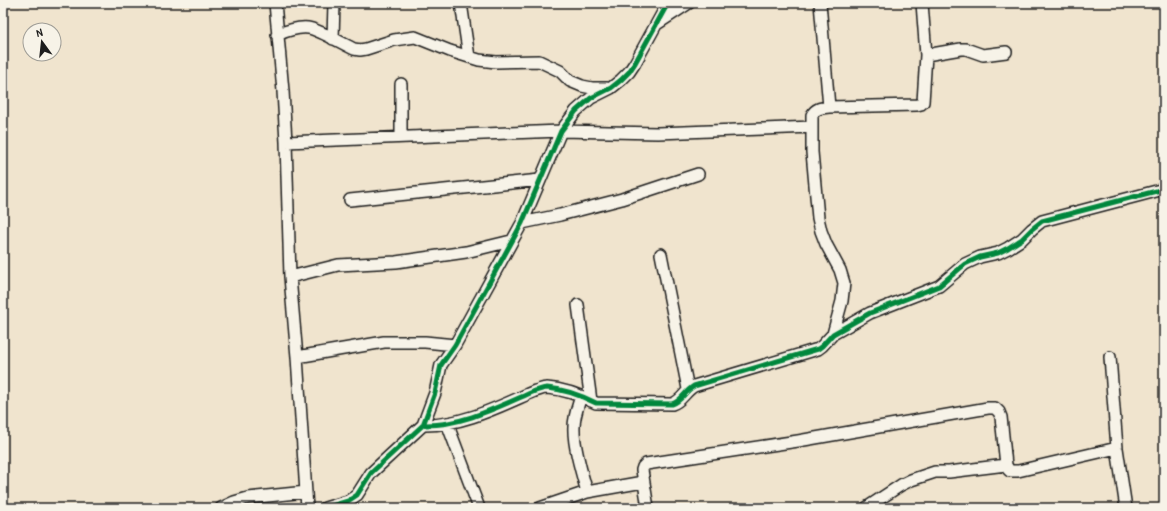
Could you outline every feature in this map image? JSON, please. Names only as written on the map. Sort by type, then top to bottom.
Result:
[{"type":"street","points":[[275,3],[286,142],[290,277],[307,508]]},
{"type":"street","points":[[333,39],[334,3]]},
{"type":"street","points":[[461,3],[469,57]]},
{"type":"street","points":[[325,508],[348,501],[357,495],[371,473],[423,425],[435,393],[441,365],[455,345],[522,223],[561,131],[576,111],[590,98],[610,88],[629,72],[668,3]]},
{"type":"street","points":[[656,24],[689,3]]},
{"type":"street","points":[[820,3],[828,107]]},
{"type":"street","points":[[833,334],[842,301],[844,283],[840,270],[826,244],[818,218],[812,152],[812,115],[818,108],[917,105],[922,102],[926,55],[922,3]]},
{"type":"street","points":[[277,34],[309,28],[354,49],[360,50],[394,40],[415,37],[479,60],[496,62],[539,61],[560,71],[570,81],[582,86],[592,88],[610,88]]},
{"type":"street","points":[[926,55],[961,49],[966,49],[983,55],[1006,52]]},
{"type":"street","points":[[401,84],[401,137]]},
{"type":"street","points":[[286,142],[561,131],[658,133],[812,127]]},
{"type":"street","points":[[522,223],[560,216],[622,199],[698,174]]},
{"type":"street","points":[[350,200],[540,180]]},
{"type":"street","points":[[423,425],[432,426],[473,417],[545,388],[556,389],[586,398],[596,403],[672,404],[678,402],[688,389],[694,386],[818,349],[833,334],[870,313],[939,286],[966,264],[1008,248],[1022,239],[1042,222],[1164,189]]},
{"type":"street","points":[[290,277],[338,265],[412,260],[466,252],[511,241]]},
{"type":"street","points":[[661,254],[688,389]]},
{"type":"street","points":[[578,305],[586,398],[574,422],[574,429],[576,446],[587,492]]},
{"type":"street","points":[[297,356],[384,342],[425,342],[455,345]]},
{"type":"street","points":[[1110,357],[1117,448],[1126,508]]},
{"type":"street","points":[[648,508],[643,482],[643,467],[646,464],[798,441],[995,408],[1001,417],[1006,465],[1010,471],[1013,472],[1117,448]]},
{"type":"street","points":[[447,423],[479,508]]},
{"type":"street","points":[[866,508],[901,485],[935,472],[949,472],[1006,465]]},
{"type":"street","points":[[540,508],[587,492],[643,482]]},
{"type":"street","points":[[221,508],[248,498],[306,492]]},
{"type":"cycle path","points":[[325,508],[348,501],[357,495],[371,473],[423,425],[435,393],[441,365],[455,345],[522,223],[561,131],[576,111],[591,98],[611,88],[629,72],[668,3]]},
{"type":"cycle path","points":[[423,425],[466,419],[546,388],[566,391],[596,403],[672,404],[678,401],[694,386],[818,349],[833,334],[870,313],[939,286],[965,264],[980,257],[998,253],[1008,248],[1022,239],[1042,221],[1164,189]]}]
